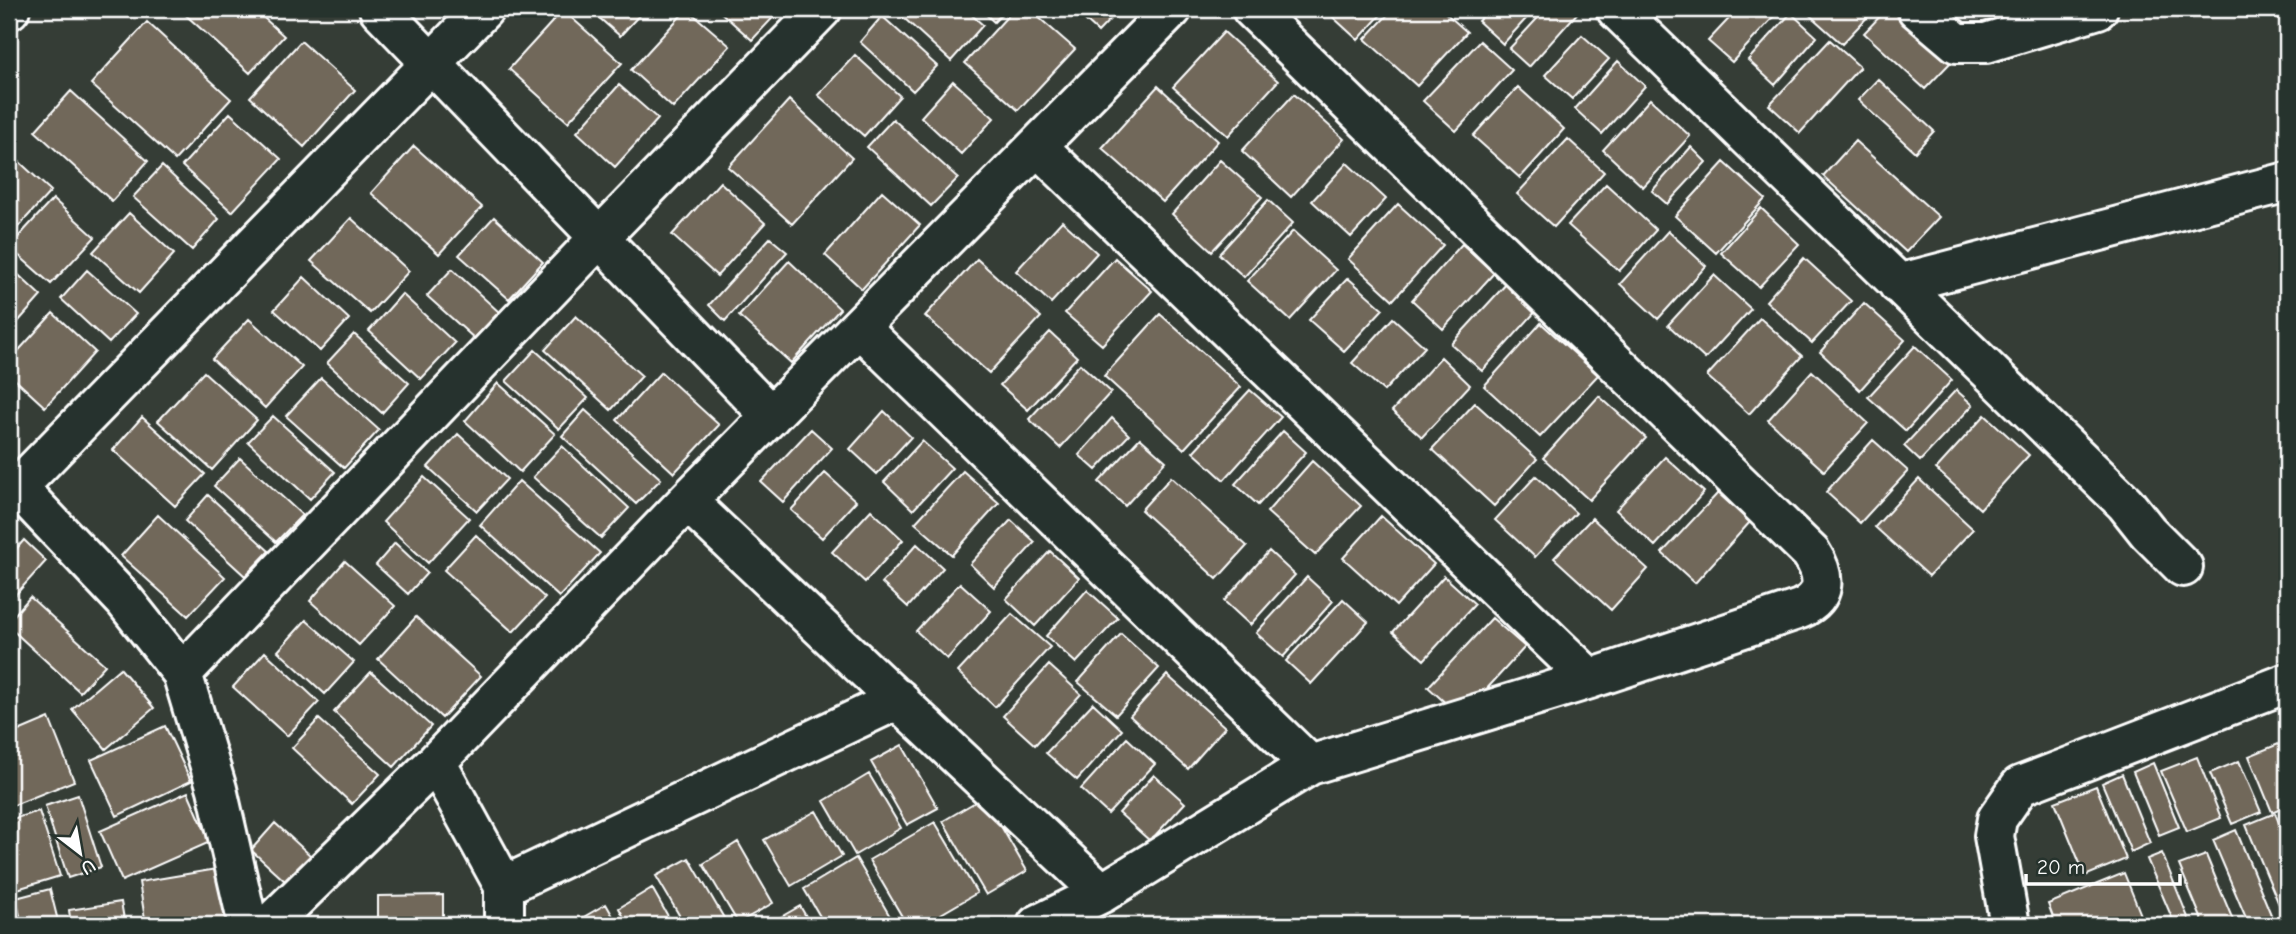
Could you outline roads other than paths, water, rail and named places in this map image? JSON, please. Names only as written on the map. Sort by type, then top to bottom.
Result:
[{"type":"street","points":[[379,9],[771,416]]},
{"type":"street","points":[[248,925],[217,789],[182,673],[125,601],[13,491],[484,9]]},
{"type":"street","points":[[182,673],[599,237],[822,9]]},
{"type":"street","points":[[269,925],[436,762],[687,501],[1172,9]]},
{"type":"street","points":[[1037,925],[1102,893],[1310,765],[1590,680],[1813,603],[1820,592],[1822,581],[1819,565],[1811,553],[1252,9]]},
{"type":"street","points":[[1616,9],[2125,503],[2148,532],[2183,567]]},
{"type":"street","points":[[1917,9],[1956,43],[1986,43],[2098,9]]},
{"type":"street","points":[[1037,146],[1590,680]]},
{"type":"street","points":[[1898,284],[2287,182]]},
{"type":"street","points":[[859,327],[1310,765]]},
{"type":"street","points":[[687,501],[1102,893]]},
{"type":"street","points":[[2010,925],[1994,836],[1997,819],[2020,786],[2287,683]]},
{"type":"street","points":[[504,886],[899,699]]},
{"type":"street","points":[[436,762],[504,886],[504,925]]}]
